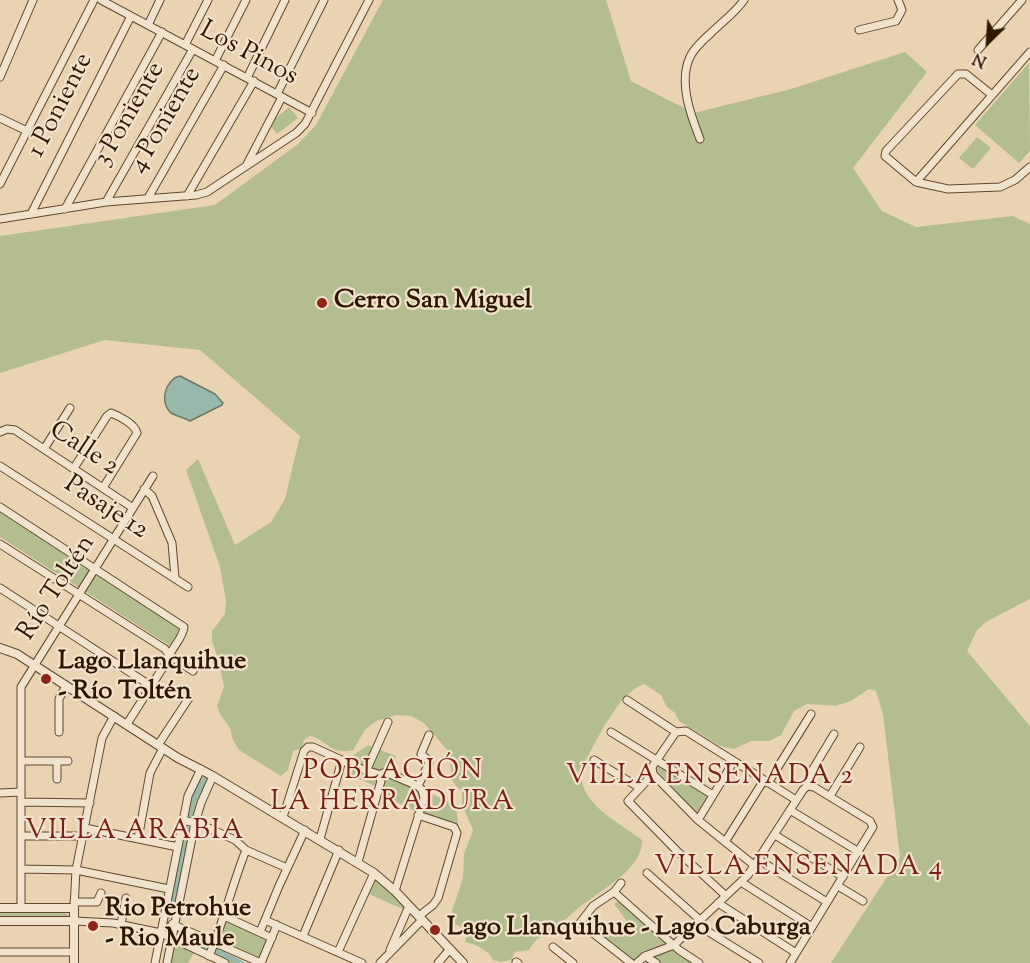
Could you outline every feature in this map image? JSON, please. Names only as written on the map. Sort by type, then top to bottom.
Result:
[{"type":"street","points":[[0,77],[33,0]]},
{"type":"street","points":[[0,184],[94,0]]},
{"type":"street","name":"Los Pinos","points":[[101,0],[312,113]]},
{"type":"street","points":[[148,25],[160,0]]},
{"type":"street","points":[[185,45],[208,0]]},
{"type":"street","points":[[215,61],[246,0]]},
{"type":"street","name":"4 Poniente","points":[[187,196],[250,80],[285,0]]},
{"type":"street","points":[[245,167],[324,0]]},
{"type":"street","points":[[0,219],[106,202],[187,196],[207,192],[296,133],[305,124],[369,0]]},
{"type":"street","points":[[700,139],[692,116],[686,86],[687,63],[699,45],[731,16],[744,0]]},
{"type":"street","points":[[859,30],[899,19],[902,10],[898,0]]},
{"type":"street","points":[[978,50],[1022,0]]},
{"type":"street","name":"1 Poniente","points":[[31,214],[131,16]]},
{"type":"street","points":[[65,209],[162,32]]},
{"type":"street","name":"3 Poniente","points":[[106,202],[193,49]]},
{"type":"street","points":[[916,182],[1030,52]]},
{"type":"street","name":"4 Poniente","points":[[148,198],[224,65]]},
{"type":"street","points":[[992,95],[968,75],[960,73],[886,151],[884,154],[886,158],[916,182],[948,189],[1000,187],[1015,180],[1030,167]]},
{"type":"street","points":[[0,118],[27,131]]},
{"type":"street","points":[[44,449],[70,408]]},
{"type":"street","points":[[74,468],[111,413],[135,427],[136,436],[103,488]]},
{"type":"street","name":"Calle 2","points":[[0,432],[10,428],[133,508]]},
{"type":"street","name":"Pasaje 12","points":[[0,466],[188,587]]},
{"type":"street","name":"Río Toltén","points":[[21,908],[20,689],[153,476]]},
{"type":"street","points":[[144,489],[152,496],[172,543],[175,578]]},
{"type":"street","points":[[0,507],[183,625],[184,631],[127,724]]},
{"type":"street","points":[[0,544],[165,650],[193,671]]},
{"type":"street","points":[[0,588],[151,686]]},
{"type":"street","points":[[0,648],[13,651],[161,746],[358,862],[395,891],[463,963]]},
{"type":"street","points":[[59,732],[59,699],[66,686]]},
{"type":"street","points":[[138,839],[150,773],[161,746],[189,698]]},
{"type":"street","points":[[627,700],[676,732],[686,731],[796,800]]},
{"type":"street","points":[[725,842],[811,714]]},
{"type":"street","points":[[74,963],[76,870],[102,736],[114,716]]},
{"type":"street","points":[[367,769],[388,722]]},
{"type":"street","points":[[611,732],[713,795]]},
{"type":"street","points":[[676,732],[652,769],[653,774],[698,820],[725,842],[757,863],[827,902]]},
{"type":"street","points":[[637,963],[645,956],[674,945],[741,882],[757,863],[807,786],[807,779],[834,734]]},
{"type":"street","points":[[418,786],[429,764],[421,754],[429,735]]},
{"type":"street","points":[[283,818],[306,748],[313,747],[380,775],[387,773],[418,786],[424,796],[395,891]]},
{"type":"street","points":[[830,796],[860,747]]},
{"type":"street","points":[[320,839],[342,760]]},
{"type":"street","points":[[594,760],[640,788]]},
{"type":"street","points":[[21,761],[68,761]]},
{"type":"street","points":[[698,820],[734,761]]},
{"type":"street","points":[[57,762],[57,779]]},
{"type":"street","points":[[155,963],[189,792],[201,769]]},
{"type":"street","points":[[653,774],[628,801],[726,896]]},
{"type":"street","points":[[358,862],[381,781],[380,775]]},
{"type":"street","points":[[167,963],[195,822],[213,776]]},
{"type":"street","points":[[790,963],[873,826],[872,822],[830,796],[814,787],[807,786]]},
{"type":"street","points":[[0,793],[20,792]]},
{"type":"street","points":[[21,802],[90,803]]},
{"type":"street","points":[[790,810],[859,852]]},
{"type":"street","points":[[380,963],[438,898],[457,833],[452,827],[418,815]]},
{"type":"street","points":[[183,820],[195,822],[235,840],[246,850],[287,868]]},
{"type":"street","points":[[85,828],[178,847]]},
{"type":"street","points":[[260,932],[305,830]]},
{"type":"street","points":[[775,835],[843,877]]},
{"type":"street","points":[[21,836],[83,836]]},
{"type":"street","points":[[209,956],[246,850]]},
{"type":"street","points":[[303,936],[339,850]]},
{"type":"street","points":[[21,869],[76,870],[169,889]]},
{"type":"street","points":[[338,952],[374,873]]},
{"type":"street","points":[[647,873],[698,922],[759,963]]},
{"type":"street","points":[[741,882],[812,927]]},
{"type":"street","points":[[621,883],[614,892],[593,906],[580,923],[632,963]]},
{"type":"street","points":[[838,886],[863,901]]},
{"type":"street","points":[[614,892],[674,945],[699,963]]},
{"type":"street","points":[[0,908],[96,903],[101,893]]},
{"type":"street","points":[[121,924],[126,898]]},
{"type":"street","points":[[718,903],[796,953]]},
{"type":"street","points":[[388,954],[409,906]]},
{"type":"street","points":[[224,916],[272,938]]},
{"type":"street","points":[[265,920],[362,963]]},
{"type":"street","points":[[0,921],[74,921],[121,924],[172,937],[225,963]]},
{"type":"street","points":[[163,921],[261,963],[277,925]]},
{"type":"street","points":[[553,947],[573,963]]},
{"type":"street","points":[[438,963],[450,949]]},
{"type":"street","points":[[0,952],[74,952]]},
{"type":"street","points":[[645,956],[656,963]]},
{"type":"green space","points":[[383,0],[606,0],[631,81],[694,113],[791,89],[905,52],[927,72],[853,168],[882,211],[916,227],[1013,216],[1030,224],[1030,599],[986,622],[977,630],[967,651],[1030,726],[1030,963],[831,963],[900,857],[883,714],[876,691],[869,689],[851,701],[835,706],[807,704],[794,711],[781,735],[769,741],[751,741],[734,749],[720,746],[679,721],[675,713],[666,706],[661,695],[644,684],[634,689],[608,721],[581,769],[586,792],[593,802],[642,840],[641,850],[636,860],[612,884],[538,939],[529,950],[515,952],[511,960],[501,962],[493,960],[481,948],[465,942],[468,931],[455,924],[452,911],[463,878],[464,854],[473,830],[462,805],[462,791],[452,780],[449,752],[424,723],[411,716],[396,715],[376,721],[365,730],[353,750],[345,751],[334,749],[310,736],[304,740],[302,748],[293,751],[288,770],[281,776],[239,750],[217,706],[224,687],[212,641],[212,631],[225,614],[226,600],[220,567],[186,470],[198,459],[235,545],[271,522],[285,499],[300,436],[200,350],[105,340],[0,373],[0,236],[215,205],[298,144],[316,125]]},
{"type":"green space","points":[[1029,63],[1030,151],[1019,163],[975,125]]},
{"type":"green space","points":[[289,107],[298,118],[277,134],[269,124]]},
{"type":"green space","points":[[977,137],[991,148],[973,169],[959,158]]},
{"type":"green space","points":[[0,510],[181,627],[182,630],[172,647],[0,537]]},
{"type":"green space","points":[[368,745],[396,756],[393,768],[420,783],[425,791],[456,805],[459,834],[387,798],[389,792],[350,775],[344,762]]},
{"type":"green space","points":[[659,764],[707,794],[709,797],[699,813],[696,813],[657,770]]},
{"type":"green space","points":[[200,776],[207,779],[189,831],[173,920],[168,918],[190,798]]},
{"type":"green space","points":[[376,878],[406,907],[405,910],[369,894]]},
{"type":"green space","points":[[618,901],[694,963],[661,963],[645,952],[633,962],[588,923],[594,917],[617,935],[629,924],[614,904]]},
{"type":"green space","points":[[0,910],[63,911],[68,915],[66,917],[0,918]]},
{"type":"green space","points":[[229,920],[267,937],[268,941],[261,959],[258,960],[220,943],[225,923]]},
{"type":"green space","points":[[184,935],[245,963],[226,963],[181,944]]},
{"type":"green space","points":[[173,943],[195,951],[188,963],[169,963]]},
{"type":"shaded area","points":[[180,376],[215,394],[223,403],[222,405],[190,421],[171,413],[165,403],[165,392],[167,386]]},
{"type":"waterway","points":[[171,910],[192,801],[205,781]]},
{"type":"waterway","points":[[184,937],[209,948]]},
{"type":"waterway","points":[[215,951],[240,963]]},
{"type":"place","name":"Cerro San Miguel","points":[[322,303]]},
{"type":"place","name":"Lago Llanquihue - Río Toltén","points":[[46,679]]},
{"type":"place","name":"Rio Petrohue - Rio Maule","points":[[93,926]]},
{"type":"place","name":"Lago Llanquihue - Lago Caburga","points":[[435,930]]},
{"type":"district","name":"VILLA ENSENADA 2","points":[[710,778]]},
{"type":"district","name":"POBLACIÓN LA HERRADURA","points":[[393,788]]},
{"type":"district","name":"VILLA ARABIA","points":[[135,833]]},
{"type":"district","name":"VILLA ENSENADA 4","points":[[799,869]]}]
